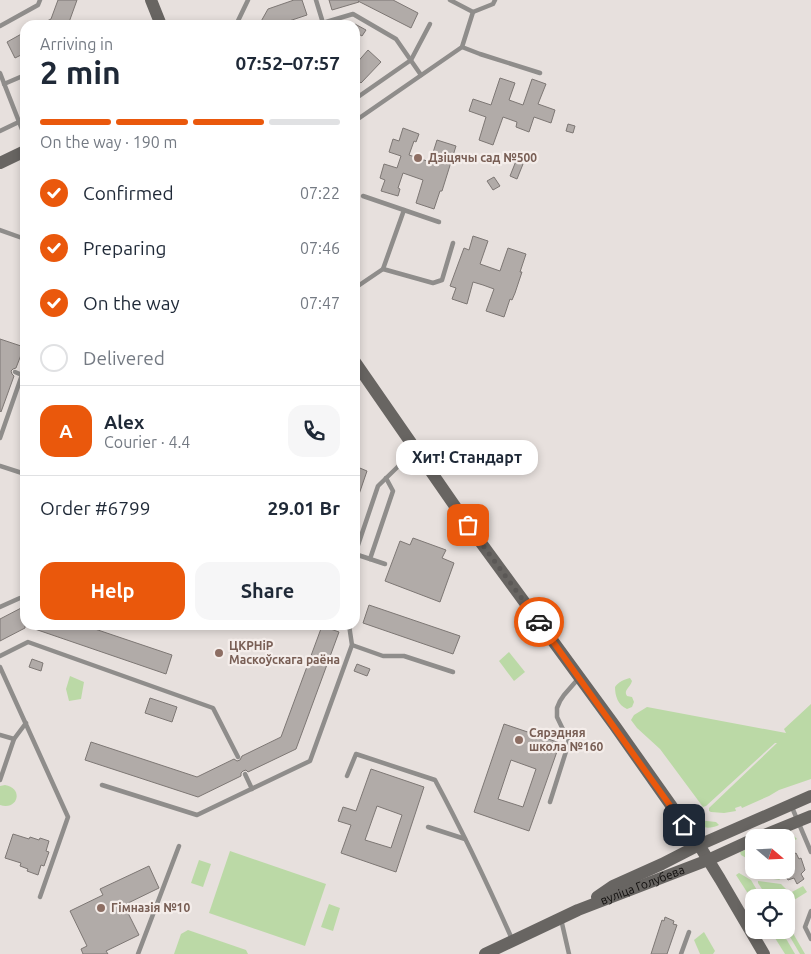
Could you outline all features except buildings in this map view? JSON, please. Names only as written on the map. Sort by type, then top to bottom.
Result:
[{"type":"main road","points":[[151,0],[159,20]]},
{"type":"main road","points":[[0,162],[20,153]]},
{"type":"main road","points":[[360,369],[468,525],[699,845],[764,954]]},
{"type":"main road","name":"вуліца Голубева","points":[[578,910],[613,886],[699,845],[811,796]]},
{"type":"main road","points":[[779,829],[811,816]]},
{"type":"main road","name":"вуліца Голубева","points":[[485,954],[578,910],[708,860],[745,843]]},
{"type":"lane","points":[[0,26],[38,5],[40,0]]},
{"type":"lane","points":[[238,20],[248,0]]},
{"type":"lane","points":[[316,0],[322,20]]},
{"type":"lane","points":[[450,0],[473,12],[493,4],[495,0]]},
{"type":"lane","points":[[360,118],[462,47],[473,12]]},
{"type":"lane","points":[[333,20],[354,14],[396,39],[421,75]]},
{"type":"lane","points":[[360,96],[411,60],[430,24]]},
{"type":"lane","points":[[462,47],[540,73]]},
{"type":"lane","points":[[0,73],[19,122],[0,131]]},
{"type":"lane","points":[[4,84],[20,76]]},
{"type":"lane","points":[[362,196],[439,222]]},
{"type":"lane","points":[[360,285],[383,269],[404,210]]},
{"type":"lane","points":[[0,230],[20,237]]},
{"type":"lane","points":[[383,269],[432,283],[438,282],[442,280],[453,243]]},
{"type":"lane","points":[[15,372],[20,374]]},
{"type":"lane","points":[[0,438],[20,386]]},
{"type":"lane","points":[[360,539],[378,486],[415,450]]},
{"type":"lane","points":[[0,466],[20,472]]},
{"type":"lane","points":[[370,559],[394,491],[386,478]]},
{"type":"lane","points":[[360,556],[386,564]]},
{"type":"lane","points":[[0,607],[20,598]]},
{"type":"lane","points":[[102,784],[197,815],[310,761],[352,645],[350,630]]},
{"type":"lane","points":[[0,656],[28,642],[213,708],[238,758]]},
{"type":"lane","points":[[352,645],[383,656],[404,656],[454,672]]},
{"type":"lane","points":[[0,667],[68,816],[40,897]]},
{"type":"lane","points":[[550,802],[570,742],[558,716],[557,708],[564,695],[579,678]]},
{"type":"lane","points":[[0,780],[14,739],[26,723]]},
{"type":"lane","points":[[0,735],[14,739]]},
{"type":"lane","points":[[347,776],[356,754],[435,780],[466,839],[512,941]]},
{"type":"lane","points":[[245,774],[252,789]]},
{"type":"lane","points":[[791,805],[811,852]]},
{"type":"lane","points":[[428,827],[466,839]]},
{"type":"lane","points":[[138,954],[179,846]]},
{"type":"lane","points":[[811,911],[805,927],[811,939]]},
{"type":"lane","points":[[561,918],[569,954]]},
{"type":"lane","points":[[681,954],[689,932]]},
{"type":"green space","points":[[509,652],[525,672],[514,681],[499,661]]},
{"type":"green space","points":[[70,676],[84,682],[81,699],[69,701],[66,689]]},
{"type":"green space","points":[[630,678],[632,681],[626,690],[626,694],[632,697],[634,702],[632,707],[627,709],[618,700],[615,687],[622,681]]},
{"type":"green space","points":[[811,704],[811,779],[779,790],[742,808],[741,806],[735,808],[736,811],[724,813],[711,812],[709,808],[777,743],[703,807],[660,749],[631,720],[634,715],[647,707],[786,733],[784,729]]},
{"type":"green space","points":[[5,785],[15,790],[17,794],[15,802],[6,806],[0,805],[0,786]]},
{"type":"green space","points":[[698,820],[716,822],[719,825],[709,828],[704,827],[696,822]]},
{"type":"green space","points":[[745,850],[745,857],[741,855],[740,852]]},
{"type":"green space","points":[[230,851],[326,884],[305,946],[209,913]]},
{"type":"green space","points":[[199,860],[211,864],[203,887],[191,883]]},
{"type":"green space","points":[[739,873],[745,876],[745,879],[751,880],[756,889],[745,889],[736,875]]},
{"type":"green space","points":[[758,881],[781,884],[786,889],[762,889]]},
{"type":"green space","points":[[803,886],[807,892],[795,899],[795,890]]},
{"type":"green space","points":[[329,904],[340,908],[333,931],[321,927]]},
{"type":"green space","points":[[188,930],[246,950],[248,954],[174,954],[181,934]]},
{"type":"green space","points":[[704,932],[715,951],[713,954],[700,954],[694,940]]},
{"type":"green space","points":[[795,937],[805,954],[800,954],[791,939],[795,939]]},
{"type":"green space","points":[[776,939],[786,939],[795,954],[785,954]]},
{"type":"way so far","points":[[468,525],[539,622]]},
{"type":"place","name":"Дзіцячы сад №500","points":[[418,158]]},
{"type":"place","name":"Хит! Стандарт","points":[[468,525]]},
{"type":"place","name":"ЦКРНіР Маскоўскага раёна","points":[[219,653]]},
{"type":"place","name":"Сярэдняя школа №160","points":[[519,740]]},
{"type":"place","name":"Гімназія №10","points":[[101,908]]},
{"type":"route","points":[[539,622],[684,825]]}]
